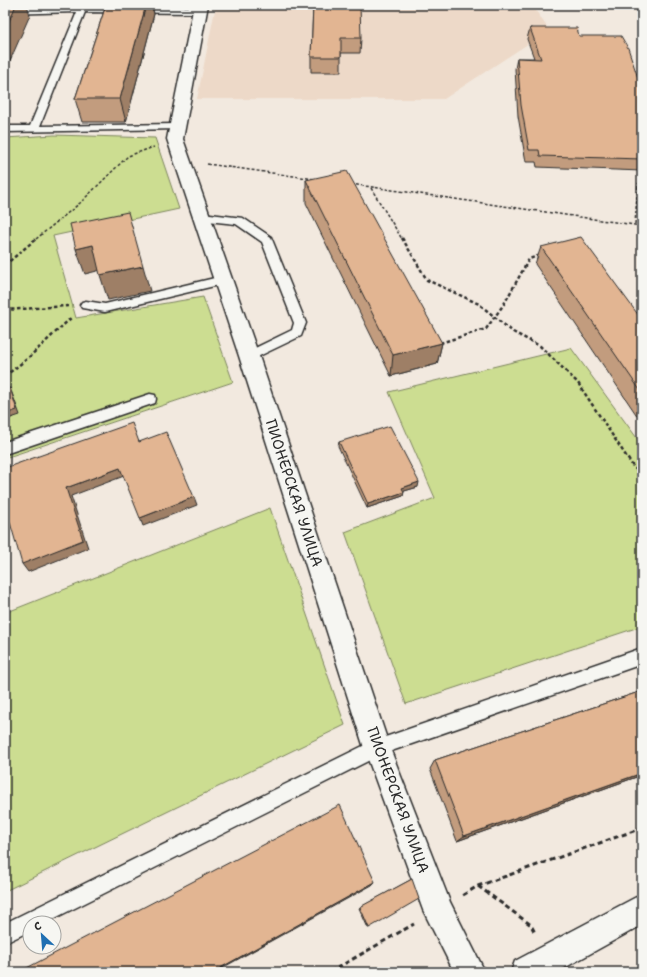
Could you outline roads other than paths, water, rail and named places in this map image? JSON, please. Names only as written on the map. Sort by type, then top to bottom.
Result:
[{"type":"street","name":"ПИОНЕРСКАЯ УЛИЦА","points":[[201,7],[176,133],[182,160],[249,356],[377,748],[438,910],[470,972]]},
{"type":"street","points":[[538,965],[642,909]]},
{"type":"lane","points":[[5,11],[107,7],[201,7]]},
{"type":"lane","points":[[34,129],[82,9]]},
{"type":"lane","points":[[5,129],[176,133]]},
{"type":"lane","points":[[202,218],[239,221],[266,240],[300,323],[297,333],[249,356]]},
{"type":"lane","points":[[86,305],[104,308],[223,280]]},
{"type":"lane","points":[[5,448],[150,399]]},
{"type":"lane","points":[[5,933],[377,748],[642,656]]}]
